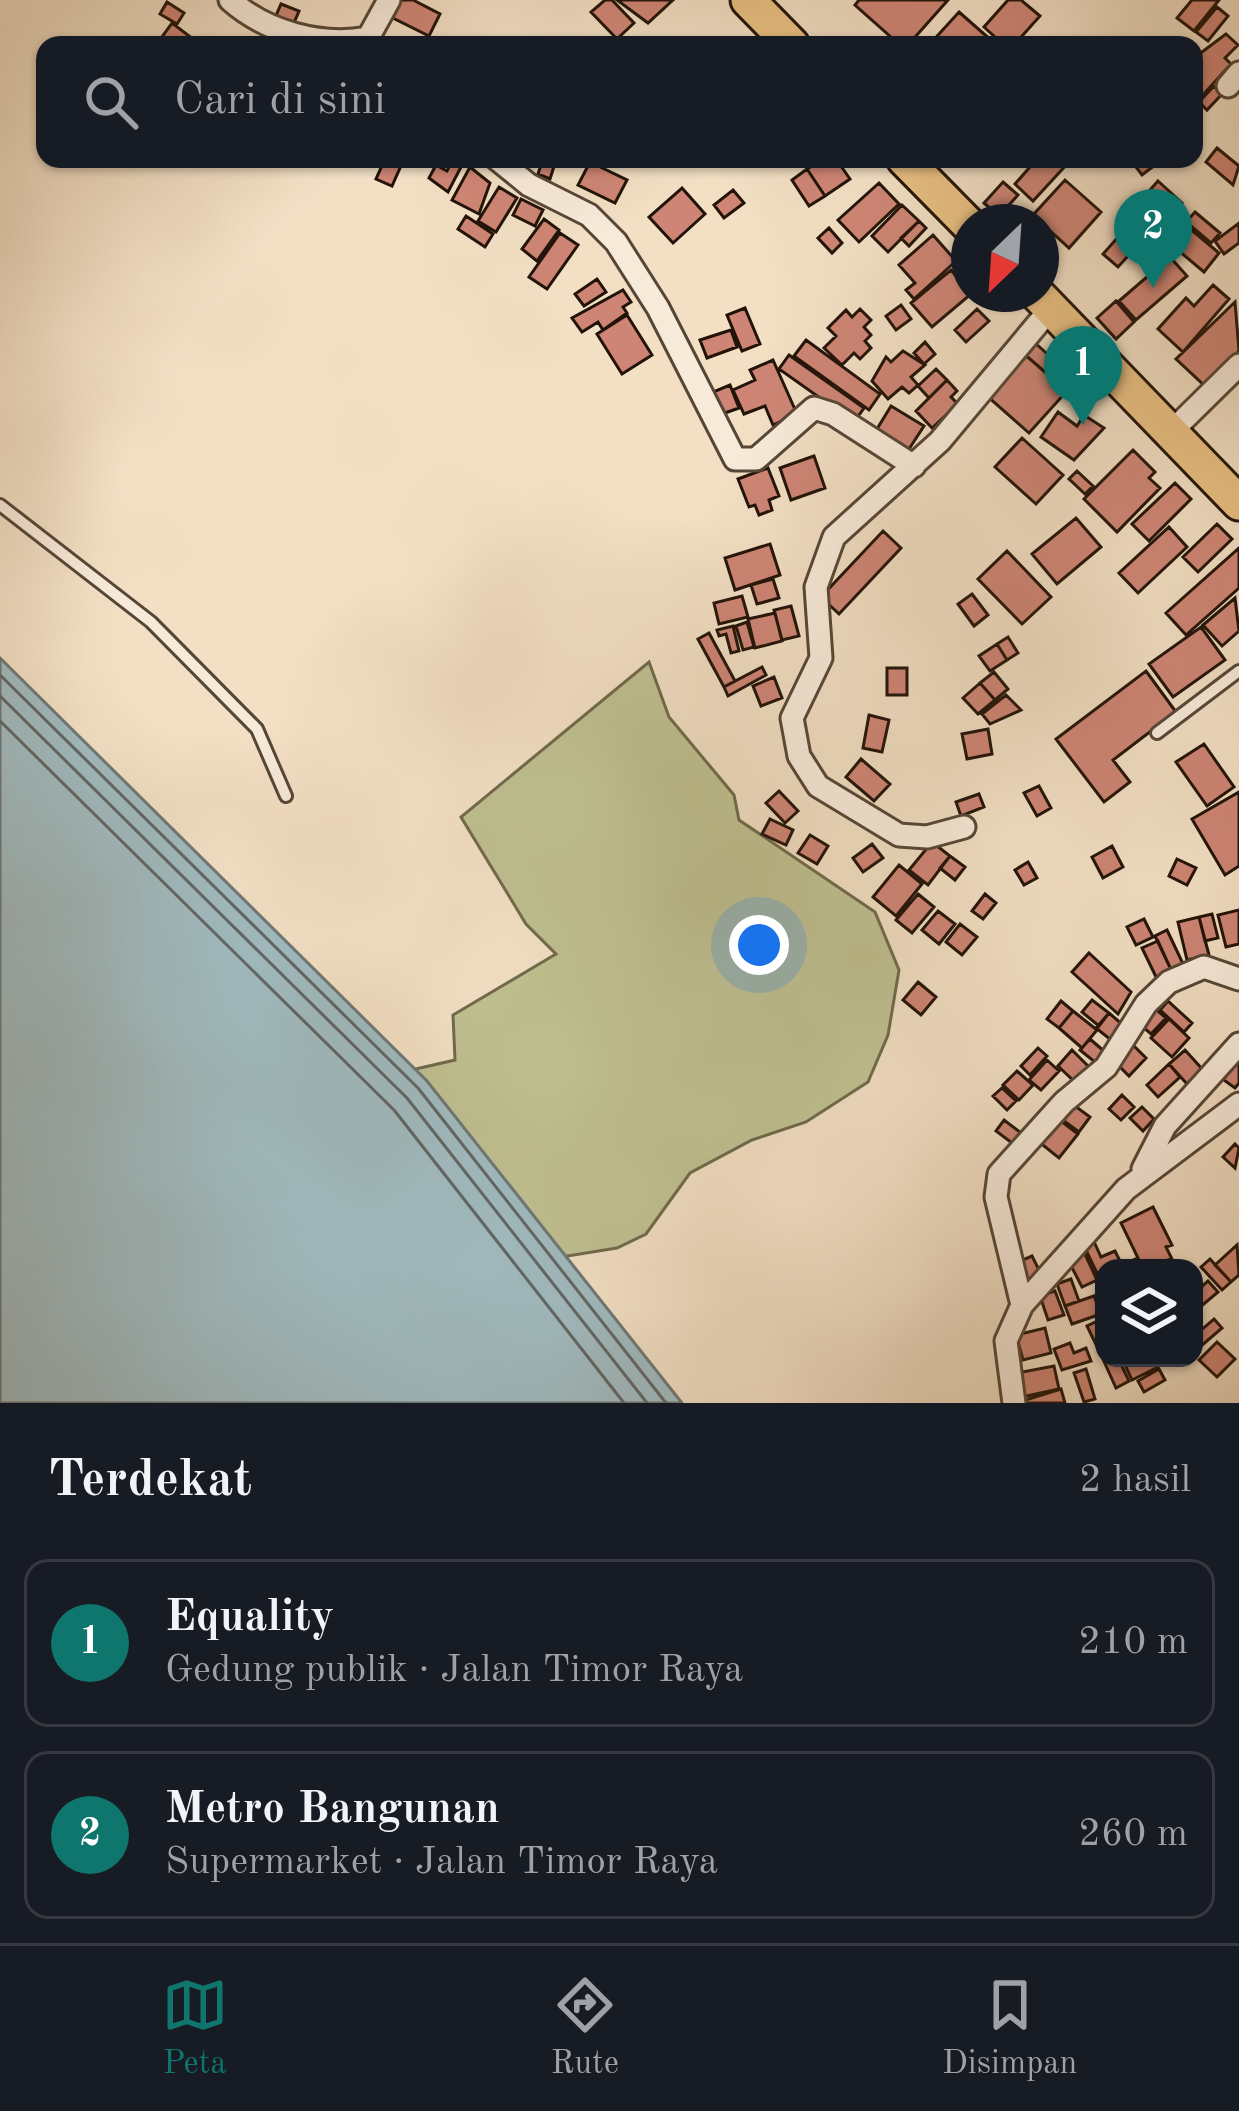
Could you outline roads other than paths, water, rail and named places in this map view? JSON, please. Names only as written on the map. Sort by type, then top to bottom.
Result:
[{"type":"highway","points":[[748,0],[783,36]]},
{"type":"highway","points":[[913,168],[951,207]]},
{"type":"highway","points":[[1055,312],[1239,503]]},
{"type":"street","points":[[230,0],[301,36]]},
{"type":"street","points":[[374,36],[389,0]]},
{"type":"street","points":[[508,168],[529,185],[589,215],[616,242],[658,308],[736,459],[756,459],[814,408],[833,414],[914,466]]},
{"type":"street","points":[[964,827],[927,837],[891,832],[810,778],[791,727],[796,705],[821,658],[816,587],[824,554],[843,526],[914,466],[1035,312]]},
{"type":"street","points":[[1172,431],[1239,364]]},
{"type":"street","points":[[1022,1305],[996,1197],[999,1174],[1064,1102],[1106,1067],[1146,1004],[1169,982],[1204,967],[1239,979]]},
{"type":"street","points":[[1136,1180],[1165,1126],[1239,1045]]},
{"type":"street","points":[[1013,1403],[1006,1341],[1022,1305],[1136,1180],[1239,1104]]},
{"type":"lane","points":[[0,505],[151,622],[257,729],[286,796]]},
{"type":"lane","points":[[1157,734],[1239,671]]},
{"type":"water","points":[[0,658],[427,1081],[682,1403],[0,1403]]},
{"type":"place","name":"Metro Bangunan","points":[[1153,288]]},
{"type":"place","name":"Equality","points":[[1083,425]]}]
